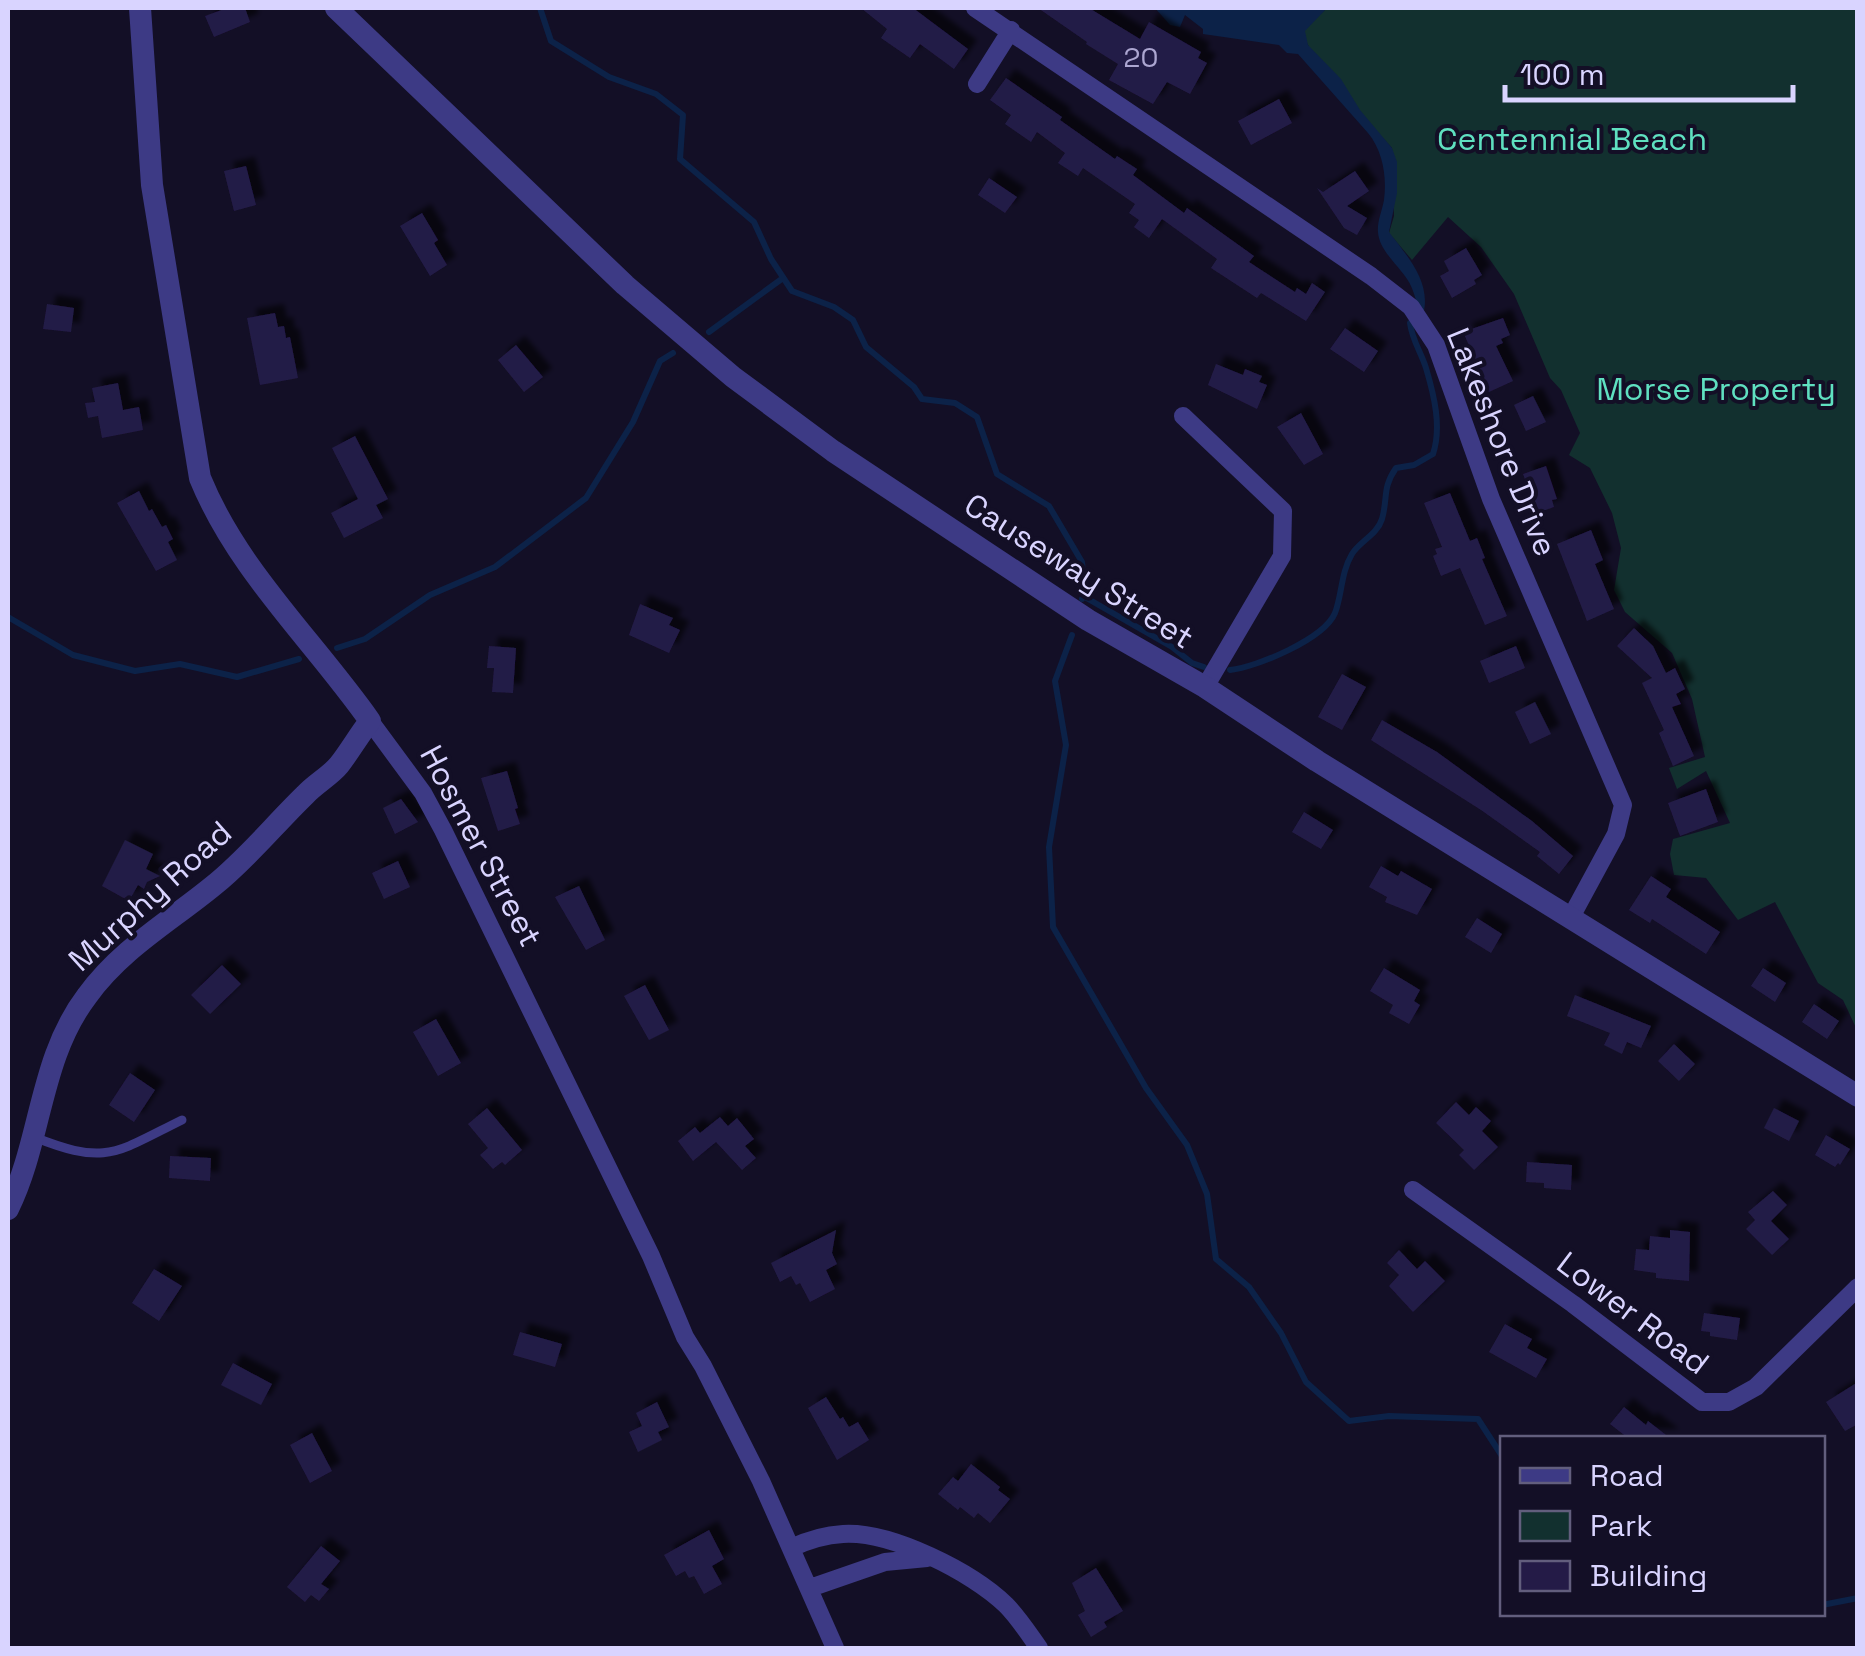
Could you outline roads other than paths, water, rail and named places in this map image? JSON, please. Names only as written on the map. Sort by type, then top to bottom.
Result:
[{"type":"street","name":"Hosmer Street","points":[[140,8],[152,185],[200,478],[216,518],[239,554],[423,793],[669,1295],[685,1337],[704,1366],[835,1648]]},
{"type":"street","name":"Causeway Street","points":[[336,8],[625,285],[733,377],[834,451],[1088,620],[1205,687],[1858,1096]]},
{"type":"street","name":"Lakeshore Drive","points":[[975,8],[1371,276],[1411,307],[1436,345],[1491,499],[1624,805],[1616,834],[1570,919]]},
{"type":"street","points":[[977,84],[1011,30]]},
{"type":"street","points":[[1183,416],[1283,512],[1282,556],[1205,687]]},
{"type":"street","name":"Murphy Road","points":[[8,1209],[62,1034],[94,986],[112,964],[214,886],[246,856],[338,766],[370,722]]},
{"type":"street","name":"Lower Road","points":[[1413,1190],[1574,1304],[1702,1402],[1729,1402],[1756,1388],[1858,1287]]},
{"type":"street","points":[[791,1548],[818,1536],[848,1533],[901,1545],[972,1580],[1006,1605],[1039,1648]]},
{"type":"street","points":[[810,1588],[885,1562],[927,1558]]},
{"type":"lane","points":[[31,1136],[78,1154],[97,1155],[116,1152],[182,1120]]},
{"type":"water","points":[[1155,8],[1327,8],[1305,31],[1308,45],[1341,79],[1360,110],[1392,148],[1397,162],[1397,193],[1389,232],[1421,281],[1423,315],[1410,283],[1379,239],[1384,173],[1368,133],[1298,54],[1287,53],[1279,45],[1203,34],[1203,29],[1185,15],[1180,27],[1170,25]]},
{"type":"waterway","points":[[540,8],[551,41],[609,77],[656,94],[683,115],[680,159],[754,222],[792,291],[834,307],[853,320],[866,347],[914,387],[922,399],[955,403],[977,417],[997,474],[1049,506],[1082,562],[1082,599]]},
{"type":"waterway","points":[[709,332],[783,278]]},
{"type":"waterway","points":[[1230,670],[1289,650],[1328,623],[1335,613],[1352,554],[1380,525],[1387,487],[1396,468],[1414,465],[1433,454],[1437,433],[1434,400],[1410,323]]},
{"type":"waterway","points":[[337,648],[365,639],[430,595],[495,567],[586,498],[633,422],[660,361],[673,353]]},
{"type":"waterway","points":[[1083,596],[1204,667]]},
{"type":"waterway","points":[[8,617],[73,655],[135,671],[180,664],[237,677],[299,659]]},
{"type":"waterway","points":[[1072,635],[1055,681],[1066,745],[1049,847],[1053,927],[1146,1088],[1187,1145],[1207,1194],[1216,1259],[1249,1287],[1281,1333],[1306,1382],[1349,1421],[1389,1416],[1478,1419],[1500,1453]]},
{"type":"waterway","points":[[1825,1604],[1858,1598]]},
{"type":"park label","name":"Centennial Beach","points":[[1572,139]]},
{"type":"park label","name":"Morse Property","points":[[1716,389]]}]
